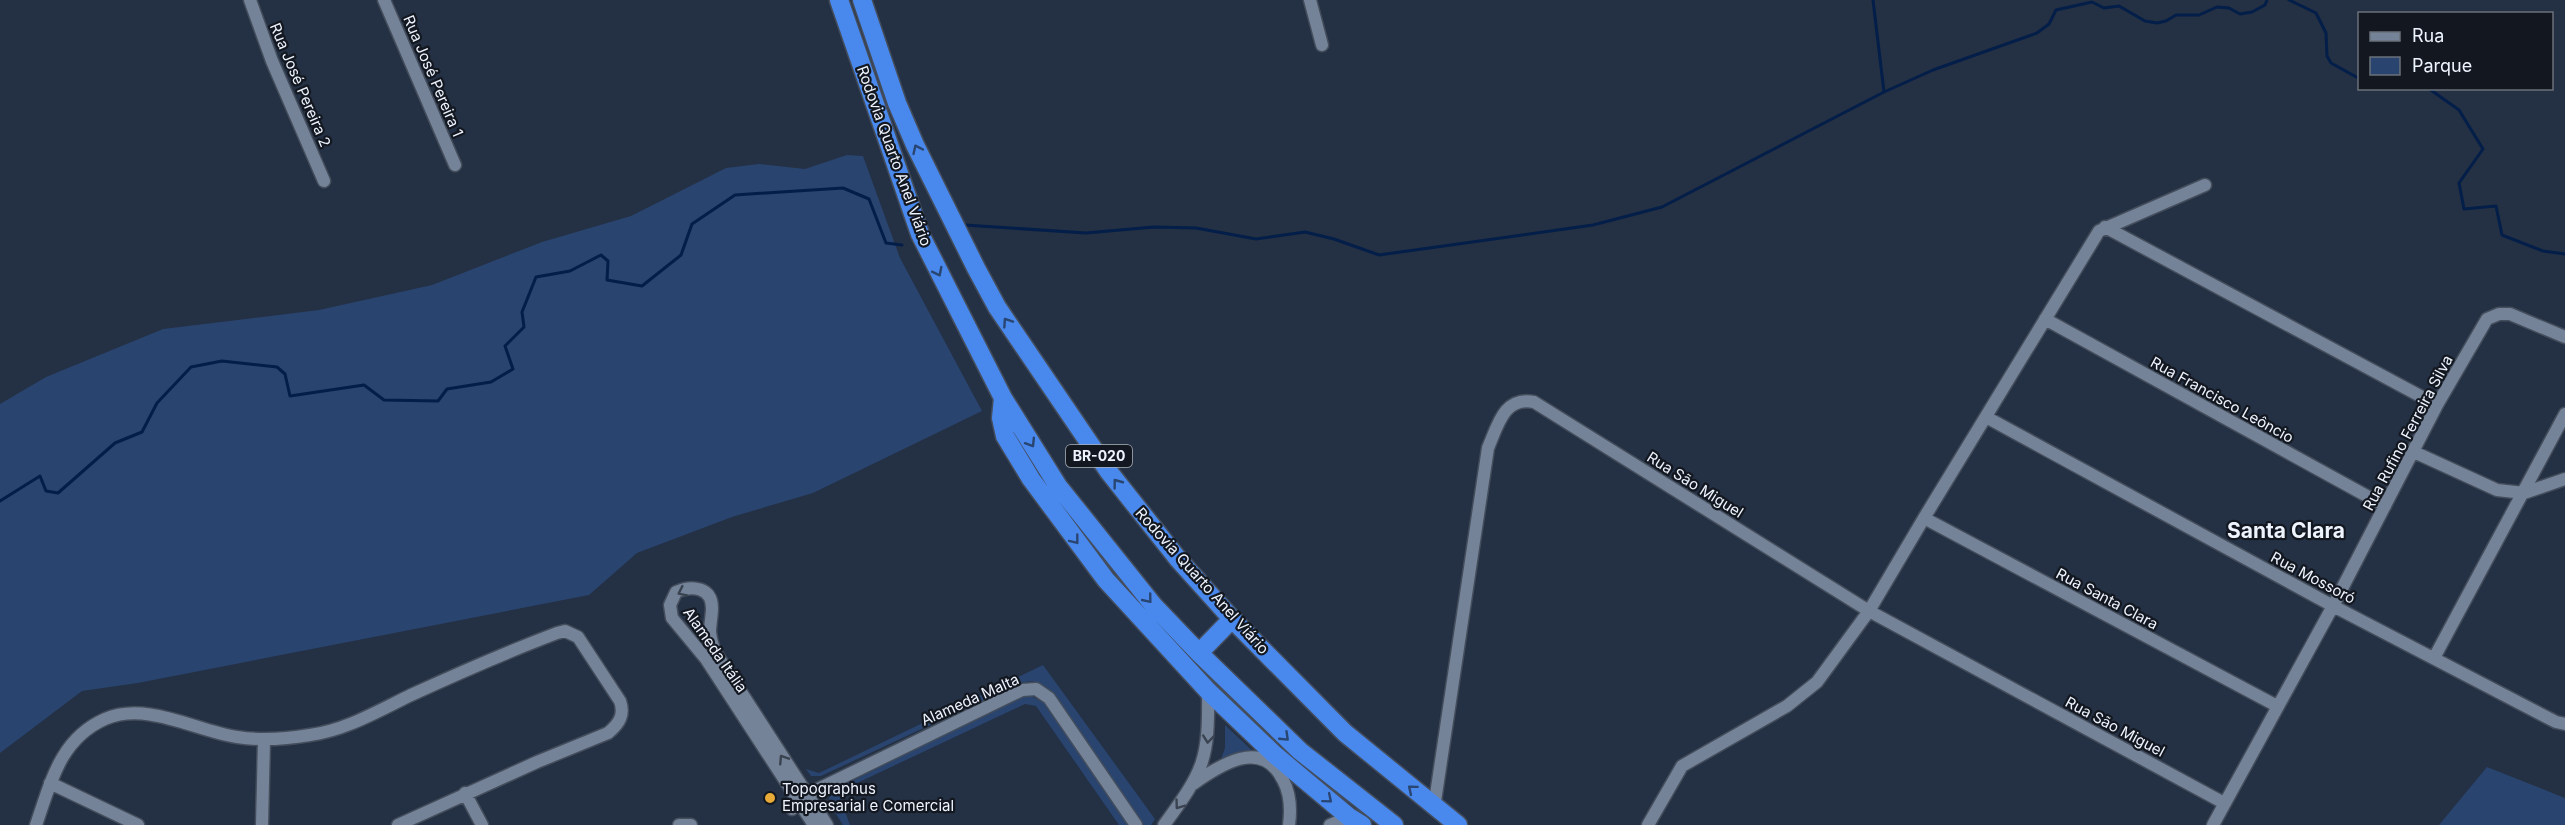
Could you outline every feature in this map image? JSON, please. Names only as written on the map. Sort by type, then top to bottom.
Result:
[{"type":"highway","name":"Rodovia Quarto Anel Viário","points":[[839,0],[920,234],[1002,399],[1058,486],[1154,606],[1199,654],[1300,751],[1394,825]]},
{"type":"highway","name":"Rodovia Quarto Anel Viário","points":[[862,0],[897,103],[915,145],[997,307],[1138,510],[1232,619],[1345,733],[1434,808],[1458,825]]},
{"type":"highway","points":[[1002,399],[1001,418],[1005,436],[1031,479],[1107,580],[1208,691],[1275,755],[1355,821]]},
{"type":"highway","points":[[1199,654],[1232,619]]},
{"type":"street","name":"Rua José Pereira 2","points":[[250,0],[272,61],[324,182]]},
{"type":"street","name":"Rua José Pereira 1","points":[[384,0],[455,165]]},
{"type":"street","points":[[1310,0],[1322,45]]},
{"type":"street","points":[[1648,825],[1682,766],[1800,696],[1817,682],[1869,611],[2095,236],[2105,227],[2205,185]]},
{"type":"street","points":[[2105,227],[2437,405]]},
{"type":"street","name":"Rua Rufino Ferreira Silva","points":[[2213,825],[2332,606],[2437,405],[2487,320],[2499,314],[2510,314],[2565,337]]},
{"type":"street","name":"Rua Francisco Leôncio","points":[[2045,319],[2385,506]]},
{"type":"street","name":"Rua São Miguel","points":[[1434,808],[1488,448],[1503,412],[1512,403],[1523,400],[1534,402],[1869,611],[2224,803]]},
{"type":"street","points":[[2434,658],[2565,414]]},
{"type":"street","name":"Rua Mossoró","points":[[1986,417],[2332,606],[2556,722],[2565,724]]},
{"type":"street","points":[[2414,452],[2497,490],[2524,493],[2565,479]]},
{"type":"street","name":"Rua Santa Clara","points":[[1924,518],[2277,706]]},
{"type":"street","name":"Alameda Itália","points":[[814,825],[799,802],[706,659],[669,611],[672,597],[684,589],[695,587],[703,590],[709,596],[712,605],[710,630],[712,644],[717,655],[799,802],[827,825]]},
{"type":"street","points":[[689,639],[710,630]]},
{"type":"street","points":[[36,825],[50,783],[64,752],[85,730],[107,718],[129,713],[152,715],[209,732],[264,740],[312,735],[344,727],[492,658],[557,633],[565,631],[578,637],[620,701],[622,708],[617,726],[608,733],[465,793],[398,825]]},
{"type":"street","name":"Alameda Malta","points":[[799,802],[1022,690],[1036,689],[1049,698],[1136,825]]},
{"type":"street","points":[[1164,825],[1202,767],[1209,734],[1208,691]]},
{"type":"street","points":[[262,825],[264,740]]},
{"type":"street","points":[[1193,784],[1218,766],[1238,759],[1256,757],[1269,761],[1285,783],[1290,806],[1289,825]]},
{"type":"street","points":[[50,783],[138,825]]},
{"type":"street","points":[[465,793],[482,825]]},
{"type":"street","points":[[1330,825],[1355,821]]},
{"type":"street","points":[[679,825],[691,825]]},
{"type":"green space","points":[[847,155],[863,156],[900,258],[982,411],[813,493],[732,517],[637,553],[589,595],[138,683],[82,691],[0,753],[0,404],[46,377],[163,329],[319,310],[432,285],[542,242],[631,216],[726,168],[759,164],[805,169]]},
{"type":"green space","points":[[1043,665],[1155,819],[1151,825],[1143,825],[1054,694],[1042,685],[1031,681],[1020,683],[821,776],[811,776],[806,769],[819,773]]},
{"type":"green space","points":[[1023,696],[1031,696],[1044,703],[1129,825],[1119,825],[1036,706],[1025,704],[838,792],[850,825],[843,825],[831,806],[829,798],[834,790]]},
{"type":"green space","points":[[1225,725],[1257,755],[1222,766]]},
{"type":"green space","points":[[2487,767],[2565,798],[2565,825],[2439,825]]},
{"type":"waterway","points":[[1873,0],[1884,92]]},
{"type":"waterway","points":[[965,225],[1086,233],[1154,227],[1196,228],[1256,239],[1305,232],[1334,239],[1379,255],[1593,225],[1662,207],[1884,92],[1933,70],[2037,33],[2049,24],[2056,10],[2092,2],[2104,8],[2119,6],[2145,21],[2157,23],[2176,15],[2199,15],[2217,7],[2229,8],[2240,14],[2252,12],[2265,5],[2267,0]]},
{"type":"waterway","points":[[2289,0],[2316,13],[2326,33],[2327,56],[2331,63],[2358,78]]},
{"type":"waterway","points":[[2431,90],[2459,110],[2483,149],[2459,183],[2464,209],[2496,206],[2502,235],[2543,251],[2565,254]]},
{"type":"waterway","points":[[0,501],[40,476],[46,491],[58,493],[115,443],[142,432],[157,403],[191,367],[222,361],[277,367],[285,374],[290,396],[364,385],[384,400],[438,401],[447,389],[491,382],[513,369],[505,346],[524,327],[522,312],[536,277],[570,271],[601,255],[608,261],[607,280],[642,286],[681,255],[692,224],[735,195],[843,188],[869,199],[886,243],[902,245]]},
{"type":"place","name":"Topographus Empresarial e Comercial","points":[[770,798]]},
{"type":"district","name":"Santa Clara","points":[[2286,531]]}]
